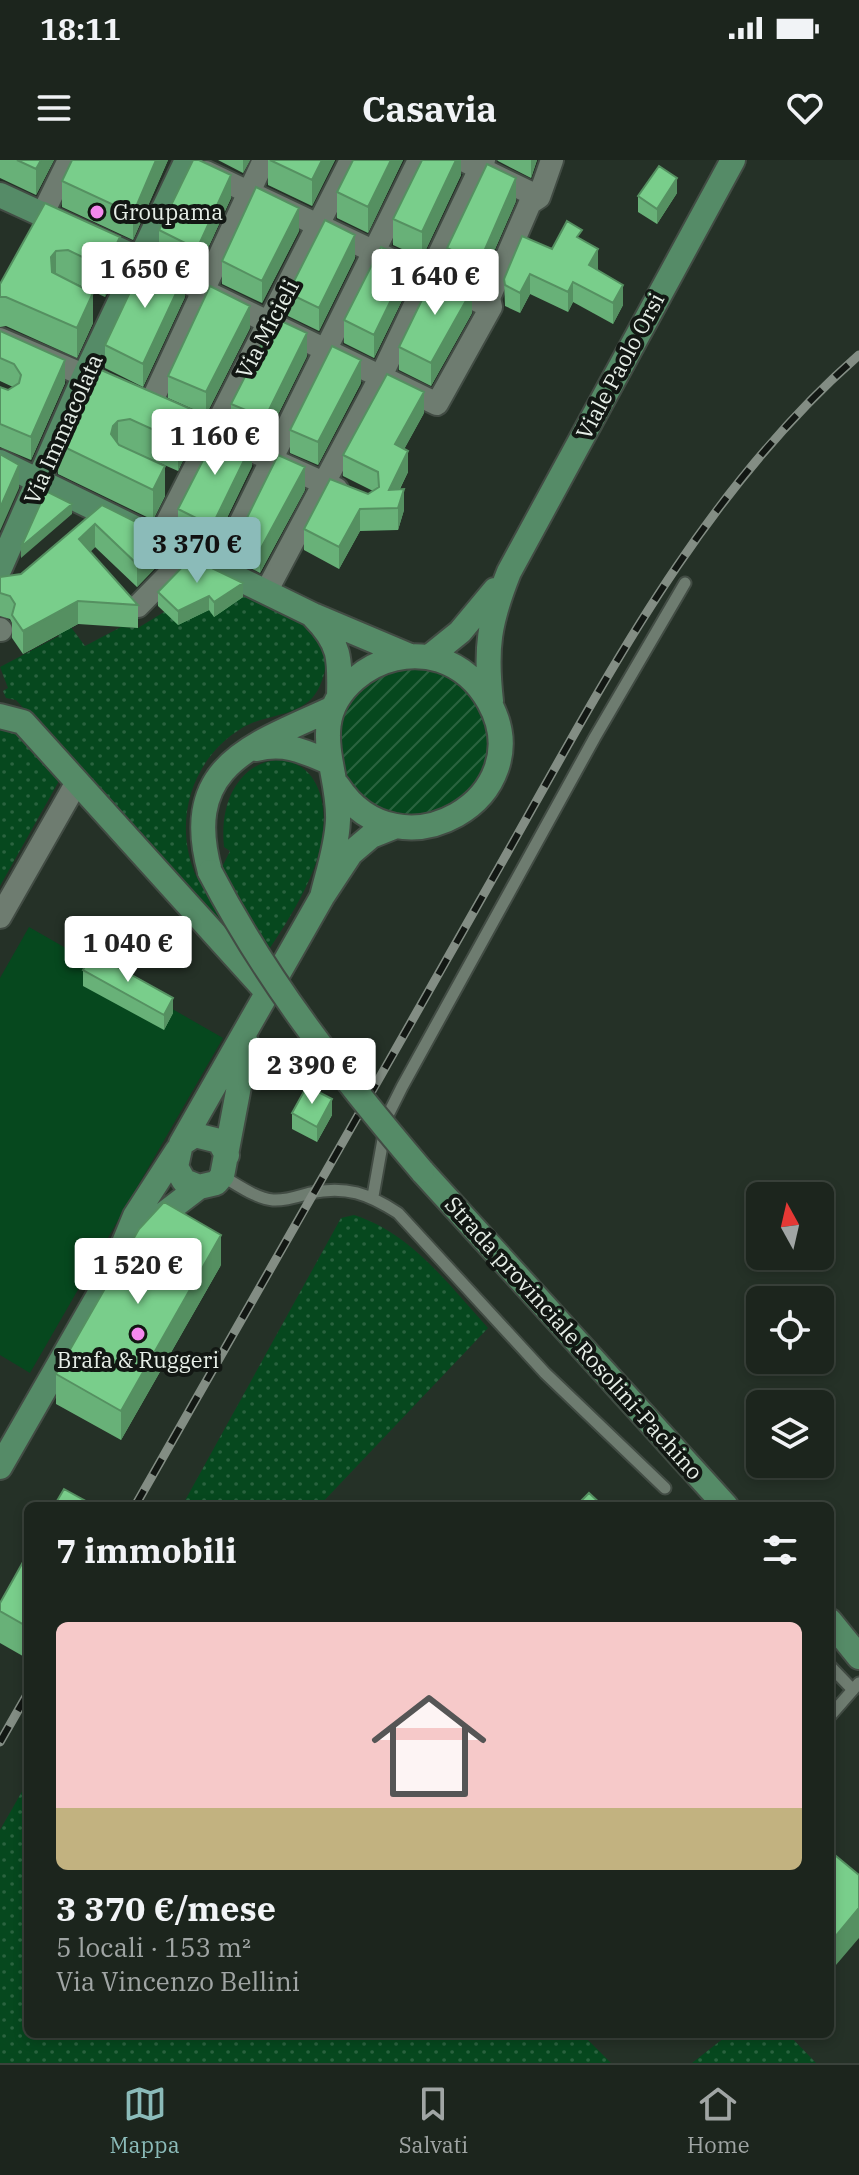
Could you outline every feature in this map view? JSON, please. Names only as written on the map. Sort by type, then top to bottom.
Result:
[{"type":"main road","name":"Viale Paolo Orsi","points":[[509,572],[733,160]]},
{"type":"main road","name":"Via Immacolata","points":[[12,572],[40,482],[85,375],[185,161]]},
{"type":"main road","points":[[0,195],[139,259]]},
{"type":"main road","points":[[0,462],[313,615],[467,675],[492,707]]},
{"type":"main road","points":[[78,529],[99,511]]},
{"type":"main road","points":[[0,585],[12,585],[12,572]]},
{"type":"main road","points":[[336,703],[370,668],[420,657],[460,632],[509,572]]},
{"type":"main road","points":[[338,786],[363,812],[396,826],[420,828],[443,823],[463,812],[480,796],[492,776],[499,753],[499,730],[492,707],[487,640],[492,614],[509,572]]},
{"type":"main road","points":[[313,615],[332,636],[338,651],[336,703],[327,735],[329,762],[338,786],[338,824],[322,897]]},
{"type":"main road","name":"Strada provinciale Rosolini-Pachino","points":[[336,703],[272,734],[226,767],[204,804],[202,829],[210,872],[230,911],[336,1069],[422,1171],[722,1502]]},
{"type":"main road","points":[[0,716],[23,722],[267,992]]},
{"type":"main road","points":[[242,753],[279,744],[329,762]]},
{"type":"main road","points":[[112,1272],[135,1216],[179,1148],[322,897],[351,853],[371,836],[396,826]]},
{"type":"main road","points":[[0,1467],[112,1272],[146,1227],[199,1187],[216,1183],[225,1166],[231,1117],[253,1018]]},
{"type":"main road","points":[[179,1148],[195,1135],[212,1137],[225,1166]]},
{"type":"main road","points":[[179,1148],[179,1175],[199,1187]]},
{"type":"main road","points":[[834,1626],[859,1657]]},
{"type":"street","points":[[26,239],[43,216],[69,160]]},
{"type":"street","points":[[150,405],[264,160]]},
{"type":"street","name":"Via Micieli","points":[[158,540],[320,227],[351,160]]},
{"type":"street","points":[[218,568],[419,160]]},
{"type":"street","points":[[139,259],[382,374],[437,404],[491,307],[489,298],[530,203],[539,197],[552,160]]},
{"type":"street","points":[[185,161],[247,194],[491,307]]},
{"type":"street","points":[[266,592],[430,279],[476,163],[539,197]]},
{"type":"street","points":[[88,305],[114,317]]},
{"type":"street","points":[[0,339],[353,496]]},
{"type":"street","points":[[160,478],[184,489]]},
{"type":"street","points":[[138,606],[189,554]]},
{"type":"street","points":[[0,917],[77,782]]},
{"type":"lane","points":[[373,1196],[387,1117],[397,1097],[595,737],[685,583]]},
{"type":"lane","points":[[225,1166],[253,1194],[274,1200],[338,1190],[373,1196],[398,1213],[545,1373],[665,1488]]},
{"type":"lane","points":[[834,1669],[856,1686],[834,1711]]},
{"type":"green space","points":[[244,596],[287,615],[313,632],[325,658],[323,678],[312,698],[290,712],[249,724],[224,741],[198,775],[191,795],[186,837],[197,878],[223,865],[230,851],[224,847],[226,811],[237,784],[255,767],[275,760],[296,764],[312,778],[322,803],[322,838],[312,873],[296,906],[256,969],[176,872],[16,700],[6,698],[3,691],[8,688],[0,667],[59,636],[51,623],[62,615],[85,646],[121,627],[138,628],[164,612],[209,610],[214,616]]},
{"type":"green space","points":[[414,666],[443,672],[467,688],[483,712],[489,741],[483,770],[467,794],[443,810],[414,816],[385,810],[361,794],[345,770],[339,741],[345,712],[361,688],[385,672]]},
{"type":"green space","points":[[0,729],[15,732],[59,781],[0,886]]},
{"type":"green space","points":[[29,927],[223,1038],[30,1373],[0,1355],[0,978]]},
{"type":"green space","points":[[354,1215],[394,1234],[428,1262],[488,1328],[323,1502],[184,1502],[341,1218]]},
{"type":"green space","points":[[24,1788],[24,2038],[586,2038],[611,2063],[0,2063],[0,1830]]},
{"type":"green space","points":[[724,2038],[792,2038],[816,2063],[692,2063]]},
{"type":"building","points":[[17,160],[41,160],[36,169]]},
{"type":"building","points":[[72,160],[156,160],[133,214],[62,181]]},
{"type":"building","points":[[193,160],[231,175],[197,249],[159,230]]},
{"type":"building","points":[[270,160],[322,160],[312,180]]},
{"type":"building","points":[[353,160],[391,160],[368,207],[337,192]]},
{"type":"building","points":[[422,160],[456,160],[422,232],[393,219]]},
{"type":"building","points":[[487,164],[516,178],[479,263],[447,248]]},
{"type":"building","points":[[659,166],[677,178],[657,209],[638,196]]},
{"type":"building","points":[[256,187],[299,208],[262,281],[222,261]]},
{"type":"building","points":[[45,203],[120,237],[105,268],[68,250],[56,251],[51,257],[52,272],[93,293],[77,328],[0,297],[0,284]]},
{"type":"building","points":[[325,220],[355,235],[319,308],[288,293]]},
{"type":"building","points":[[567,221],[582,230],[577,237],[598,249],[589,265],[623,285],[613,303],[573,282],[568,292],[530,274],[520,293],[505,285],[504,279],[522,236],[552,249]]},
{"type":"building","points":[[381,247],[410,261],[374,335],[344,320]]},
{"type":"building","points":[[147,256],[185,274],[143,364],[105,345]]},
{"type":"building","points":[[435,273],[472,290],[431,363],[399,347]]},
{"type":"building","points":[[210,286],[250,306],[206,392],[168,376]]},
{"type":"building","points":[[275,318],[307,333],[265,418],[231,404]]},
{"type":"building","points":[[0,331],[65,360],[31,437],[0,424],[0,387],[8,390],[19,383],[21,375],[14,364],[0,358]]},
{"type":"building","points":[[332,346],[361,360],[318,442],[290,430]]},
{"type":"building","points":[[92,366],[193,410],[178,441],[130,419],[118,421],[113,426],[111,434],[119,445],[165,466],[153,490],[58,444]]},
{"type":"building","points":[[387,374],[424,392],[395,444],[408,451],[389,490],[404,489],[398,508],[360,509],[339,547],[304,529],[330,479],[368,494],[379,487],[378,472],[343,455]]},
{"type":"building","points":[[219,429],[252,444],[212,526],[178,509]]},
{"type":"building","points":[[0,454],[19,465],[0,508]]},
{"type":"building","points":[[278,455],[305,467],[260,550],[237,538]]},
{"type":"building","points":[[46,491],[72,504],[21,547]]},
{"type":"building","points":[[102,505],[164,536],[137,564],[95,524],[79,539],[138,605],[78,601],[23,631],[12,615],[15,604],[10,596],[0,593],[0,577],[21,574]]},
{"type":"building","points":[[191,558],[243,583],[214,602],[209,596],[178,611],[158,592]]},
{"type":"building","points":[[92,953],[173,998],[164,1015],[83,970]]},
{"type":"building","points":[[307,1086],[332,1099],[317,1127],[292,1113]]},
{"type":"building","name":"Brafa & Ruggeri","points":[[164,1202],[221,1235],[121,1411],[56,1374],[139,1229]]},
{"type":"building","points":[[64,1489],[87,1502],[56,1502]]},
{"type":"building","points":[[589,1493],[599,1502],[580,1502]]},
{"type":"building","points":[[24,1560],[24,1625],[0,1611],[0,1603]]},
{"type":"building","points":[[834,1854],[859,1875],[859,1908],[834,1938]]},
{"type":"railway","points":[[137,1502],[566,748],[650,607],[745,474],[799,412],[859,355]]},
{"type":"railway","points":[[0,1742],[24,1700]]},
{"type":"place","name":"Groupama","points":[[97,212]]},
{"type":"place","name":"Brafa & Ruggeri","points":[[138,1334]]}]
